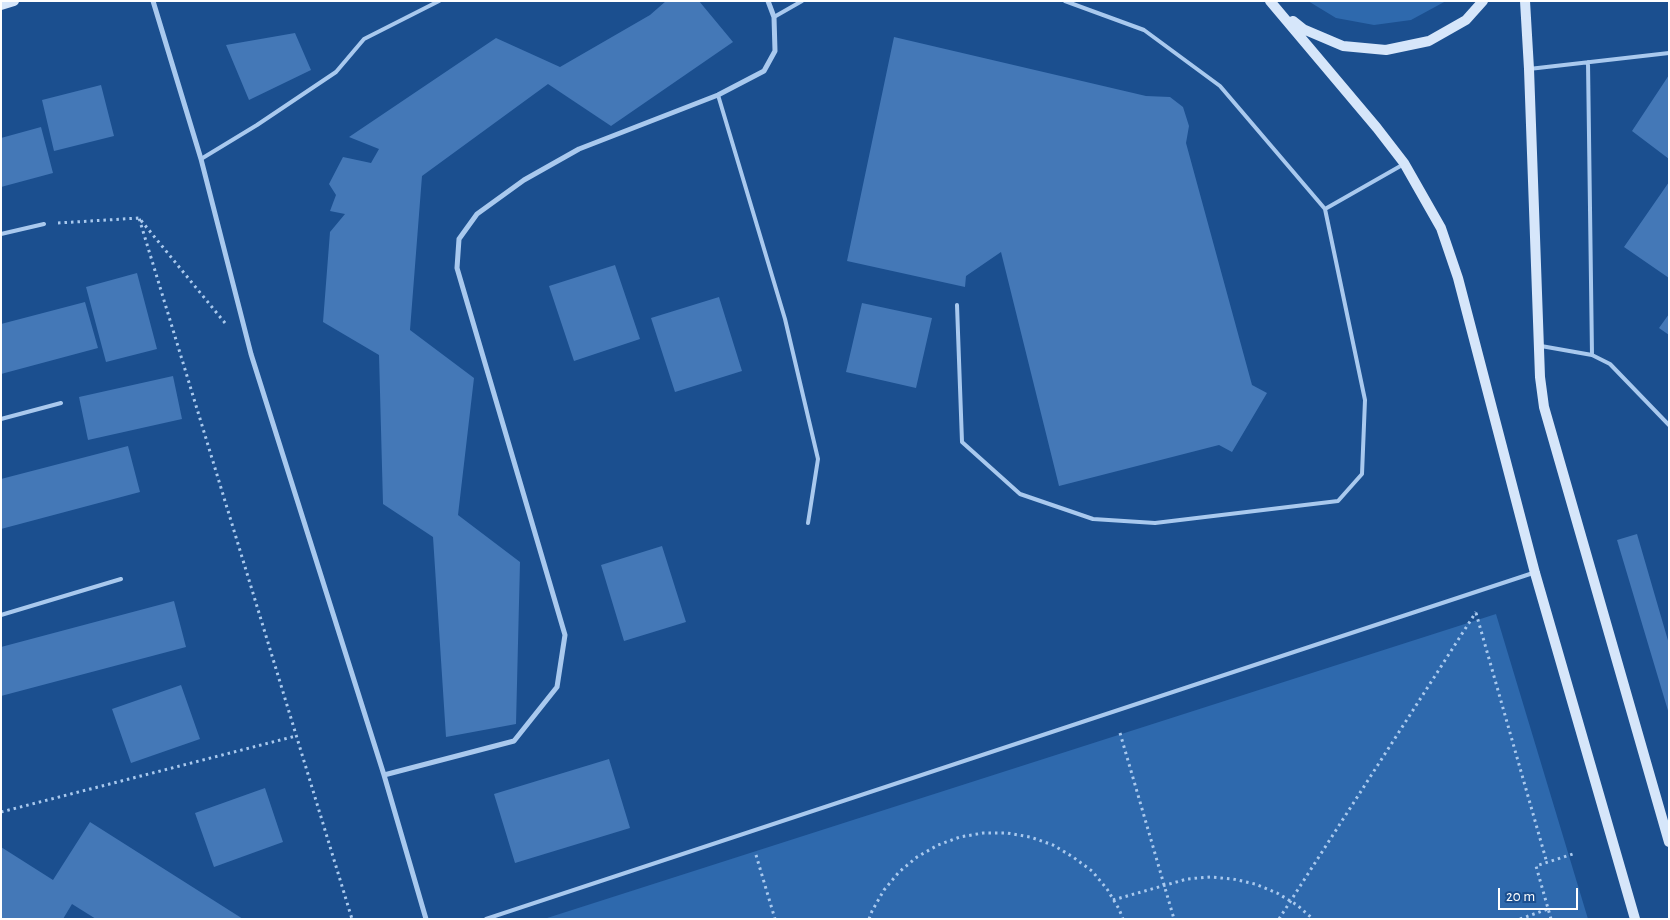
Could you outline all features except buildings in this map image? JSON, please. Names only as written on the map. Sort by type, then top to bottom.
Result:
[{"type":"street","points":[[1,5],[14,1]]},
{"type":"street","points":[[153,1],[201,160],[251,354],[384,775],[426,919]]},
{"type":"street","points":[[384,775],[514,741],[557,687],[565,636],[458,268],[459,238],[477,214],[532,175],[578,149],[718,95],[764,71],[775,50],[774,17],[768,1]]},
{"type":"street","points":[[1270,1],[1303,29],[1319,36],[1343,46],[1386,50],[1428,41],[1466,20],[1483,1]]},
{"type":"street","points":[[1270,1],[1377,128],[1404,163],[1441,228],[1458,278],[1535,573],[1635,919]]},
{"type":"street","points":[[1525,1],[1538,346],[1544,407],[1669,842]]},
{"type":"lane","points":[[201,160],[336,72],[364,40],[439,1]]},
{"type":"lane","points":[[774,17],[802,1]]},
{"type":"lane","points":[[957,306],[962,442],[1020,494],[1093,519],[1155,523],[1338,501],[1362,474],[1365,400],[1325,209],[1220,86],[1144,30],[1065,1]]},
{"type":"lane","points":[[1529,69],[1669,54]]},
{"type":"lane","points":[[1588,62],[1592,355]]},
{"type":"lane","points":[[718,95],[785,319],[818,459],[808,523]]},
{"type":"lane","points":[[1325,209],[1404,163]]},
{"type":"lane","points":[[1,234],[44,224]]},
{"type":"lane","points":[[1538,346],[1592,355],[1610,364],[1669,426]]},
{"type":"lane","points":[[1,419],[61,404]]},
{"type":"lane","points":[[486,919],[1535,573]]},
{"type":"lane","points":[[1,615],[121,579]]},
{"type":"path","points":[[44,224],[140,218]]},
{"type":"path","points":[[140,218],[226,324]]},
{"type":"path","points":[[140,218],[352,919]]},
{"type":"path","points":[[1471,595],[1547,863]]},
{"type":"path","points":[[1279,919],[1476,612]]},
{"type":"path","points":[[1120,733],[1174,919]]},
{"type":"path","points":[[1,812],[296,736]]},
{"type":"path","points":[[869,919],[884,890],[899,872],[917,857],[938,845],[960,837],[983,833],[1015,834],[1030,837],[1053,845],[1073,857],[1092,872],[1107,889],[1123,919]]},
{"type":"path","points":[[1551,919],[1536,866],[1576,854]]},
{"type":"path","points":[[756,855],[775,919]]},
{"type":"path","points":[[1113,900],[1187,879],[1210,877],[1233,879],[1256,884],[1277,893],[1313,919]]},
{"type":"path","points":[[1520,919],[1548,909]]},
{"type":"shaded area","points":[[1308,1],[1446,1],[1411,20],[1374,25],[1336,18]]},
{"type":"shaded area","points":[[1496,614],[1588,919],[544,919]]}]
